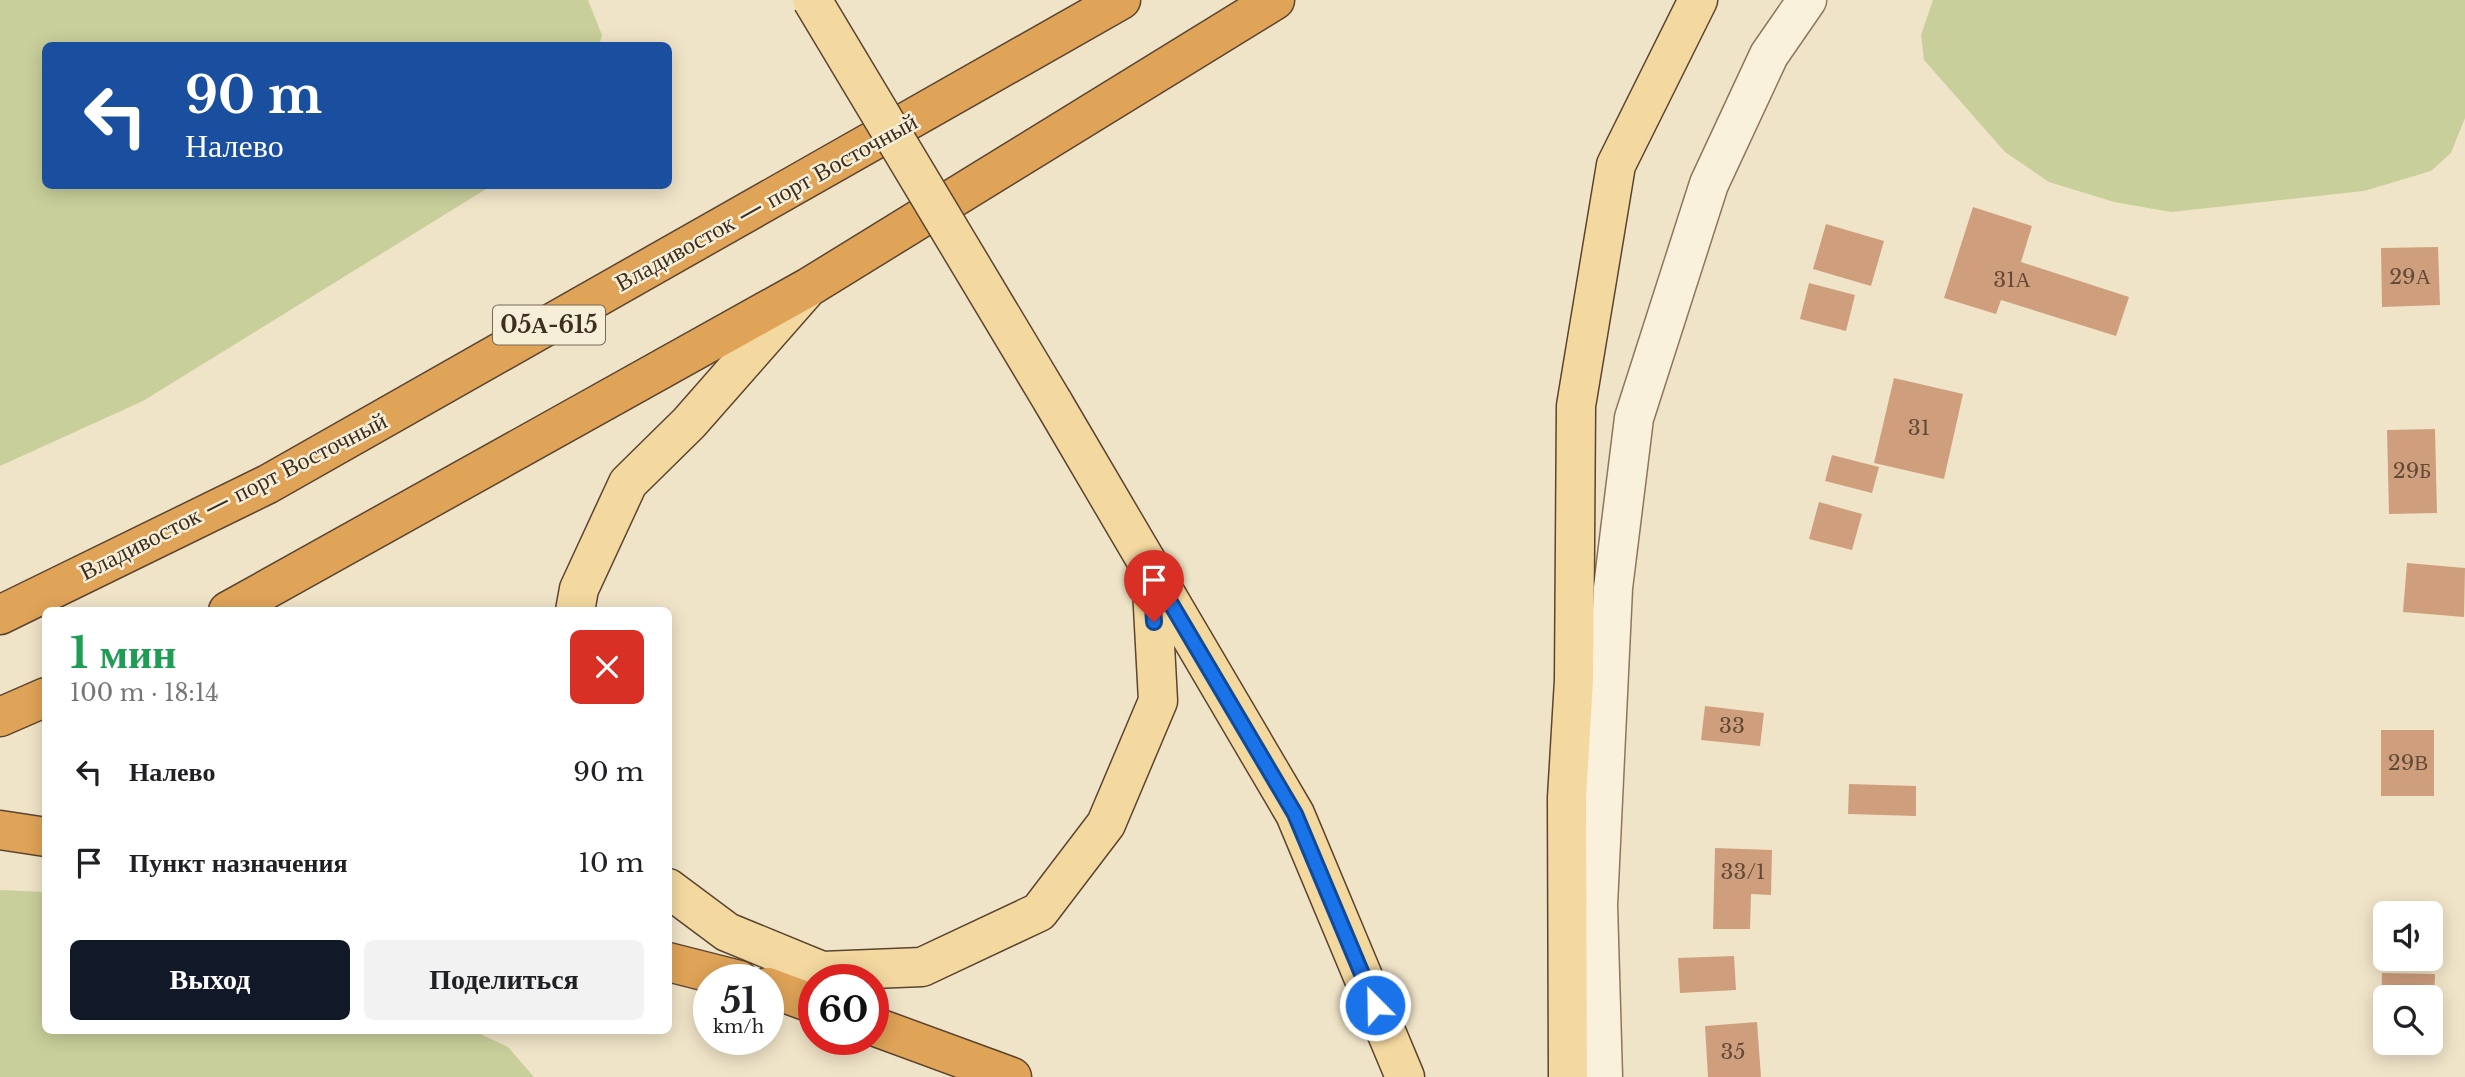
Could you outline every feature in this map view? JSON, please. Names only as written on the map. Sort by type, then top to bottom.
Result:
[{"type":"highway","name":"Владивосток — порт Восточный","points":[[0,615],[268,484],[1099,10],[1121,0]]},
{"type":"highway","points":[[235,607],[809,287],[1275,0]]},
{"type":"highway","points":[[0,717],[42,699]]},
{"type":"highway","points":[[0,830],[42,835]]},
{"type":"highway","points":[[672,963],[693,968]]},
{"type":"highway","points":[[889,1032],[1012,1077]]},
{"type":"main road","points":[[812,0],[1053,402],[1295,814],[1405,1077]]},
{"type":"main road","points":[[1568,1077],[1567,798],[1574,680],[1576,406],[1616,165],[1698,0]]},
{"type":"main road","points":[[576,607],[579,589],[628,483],[689,423],[809,287]]},
{"type":"main road","points":[[672,891],[727,932],[822,971],[922,967],[1039,912],[1106,824],[1158,702],[1151,570]]},
{"type":"street","points":[[1603,1077],[1598,891],[1613,588],[1634,418],[1709,184],[1769,55],[1807,0]]},
{"type":"green space","points":[[0,0],[588,0],[602,35],[600,42],[42,42],[42,189],[486,189],[143,401],[0,466]]},
{"type":"green space","points":[[1933,0],[2465,0],[2465,118],[2451,153],[2431,171],[2364,191],[2171,212],[2114,202],[2049,182],[2005,152],[1924,60],[1921,35]]},
{"type":"green space","points":[[0,890],[42,892],[42,1034],[480,1034],[508,1047],[534,1077],[0,1077]]},
{"type":"building","points":[[1973,207],[2032,226],[2021,262],[2129,297],[2116,336],[2001,300],[1996,314],[1944,298]]},
{"type":"building","points":[[1826,224],[1884,241],[1871,286],[1813,269]]},
{"type":"building","points":[[2438,247],[2440,305],[2382,307],[2381,248]]},
{"type":"building","points":[[1809,283],[1855,295],[1846,331],[1800,319]]},
{"type":"building","points":[[1894,378],[1963,394],[1944,479],[1874,463]]},
{"type":"building","points":[[2435,429],[2437,513],[2389,514],[2387,430]]},
{"type":"building","points":[[1832,455],[1879,467],[1872,493],[1825,481]]},
{"type":"building","points":[[1819,502],[1862,514],[1852,550],[1809,539]]},
{"type":"building","points":[[2407,563],[2465,568],[2464,617],[2403,612]]},
{"type":"building","points":[[1705,706],[1764,713],[1760,746],[1701,740]]},
{"type":"building","points":[[2381,730],[2434,730],[2434,796],[2381,796]]},
{"type":"building","points":[[1849,784],[1916,786],[1916,816],[1848,814]]},
{"type":"building","points":[[1715,848],[1772,850],[1771,895],[1751,894],[1750,929],[1713,929]]},
{"type":"building","points":[[1734,956],[1736,990],[1680,993],[1678,958]]},
{"type":"building","points":[[2382,973],[2435,974],[2435,985],[2382,985]]},
{"type":"building","points":[[1757,1022],[1761,1077],[1708,1077],[1705,1026]]},
{"type":"route","points":[[1154,622],[1151,570],[1295,814],[1375,1005]]}]
